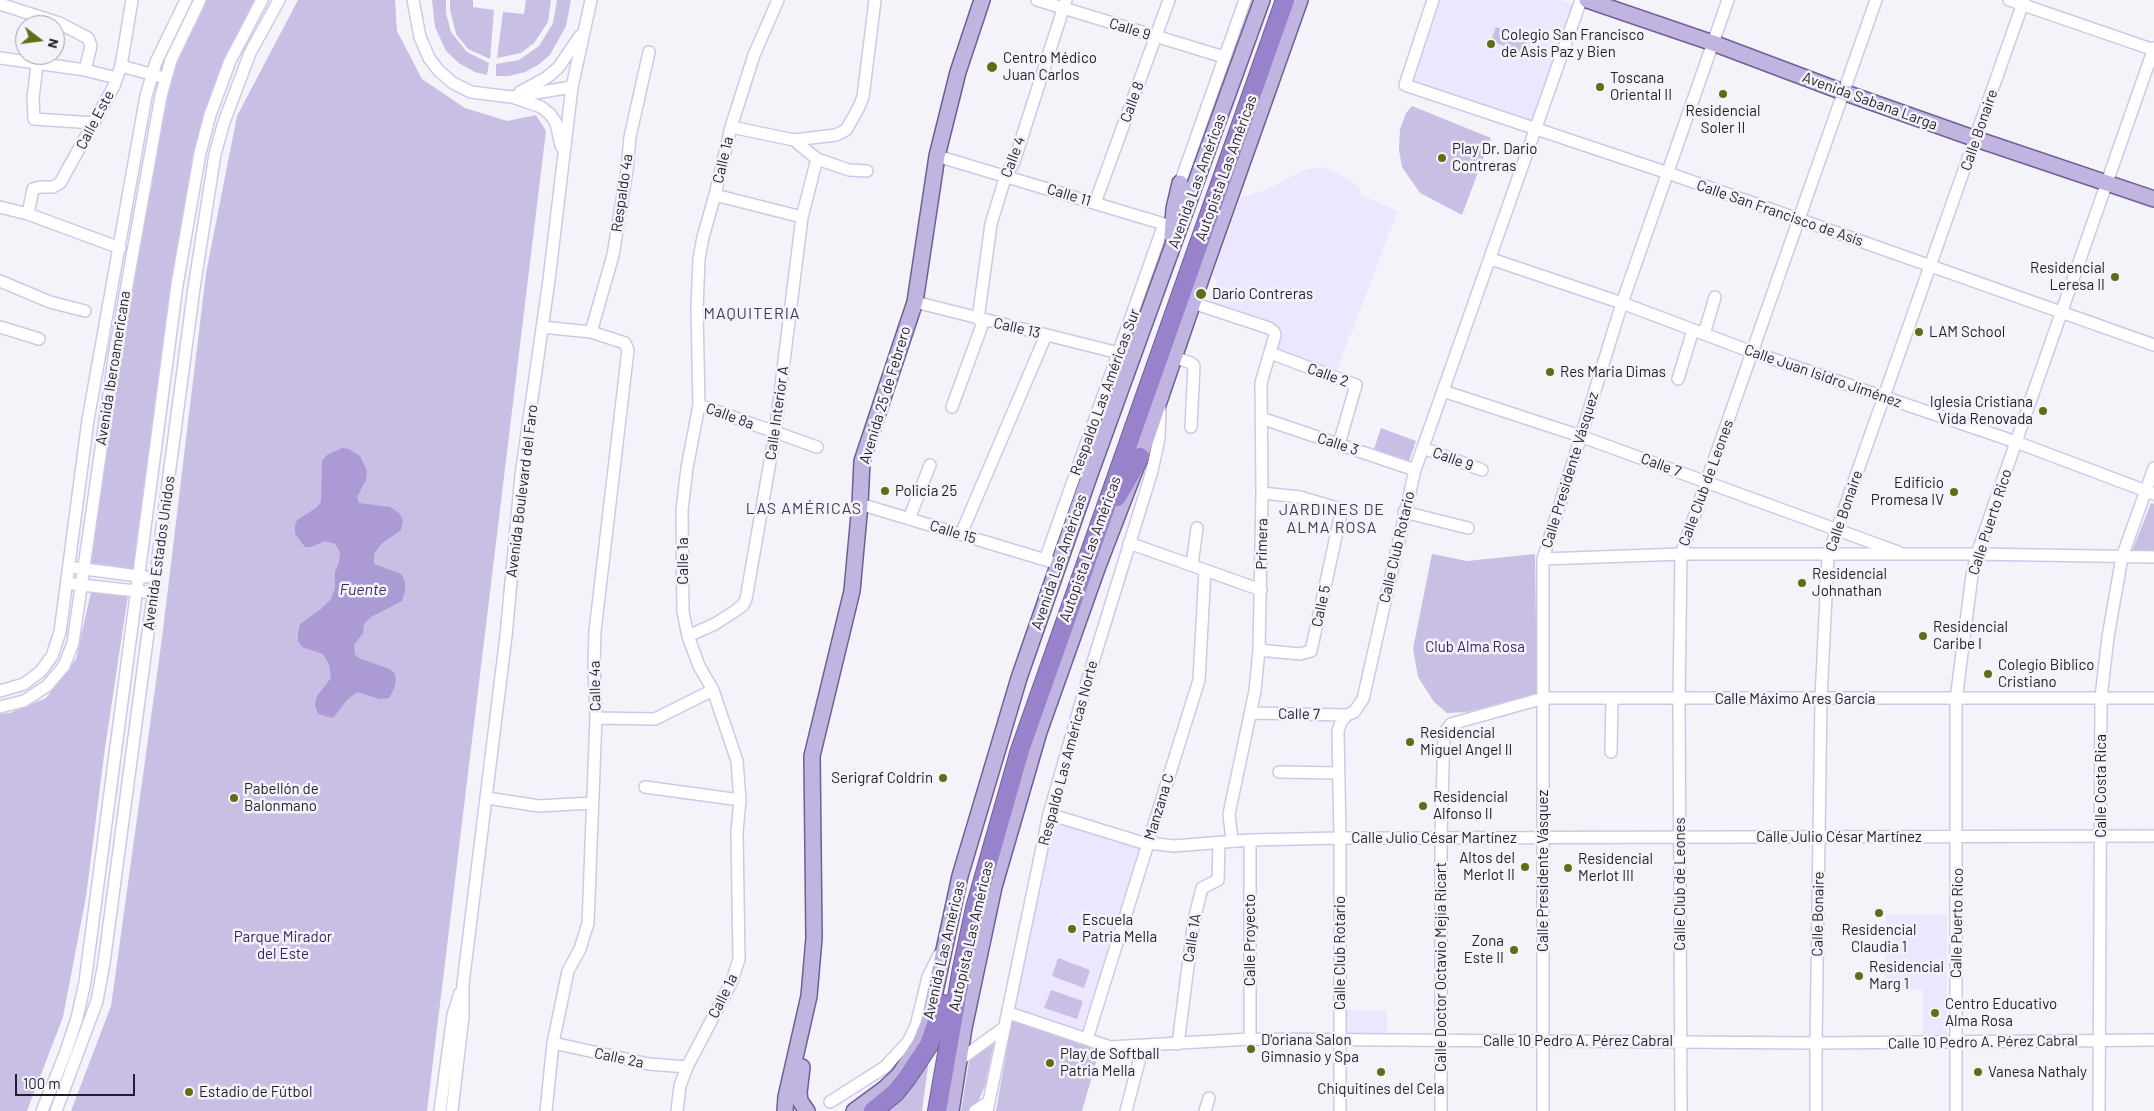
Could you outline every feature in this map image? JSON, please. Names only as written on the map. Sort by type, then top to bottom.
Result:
[{"type":"highway","name":"Autopista Las Américas","points":[[926,1111],[952,958],[976,858],[1022,705],[1273,0]]},
{"type":"highway","name":"Autopista Las Américas","points":[[937,1111],[962,968],[987,862],[1020,750],[1285,0]]},
{"type":"highway","points":[[1094,538],[1140,457]]},
{"type":"highway","points":[[873,1111],[895,1093],[929,1045],[943,1004]]},
{"type":"main road","name":"Avenida 25 de Febrero","points":[[785,1111],[786,1097],[809,996],[814,938],[815,883],[812,756],[852,592],[862,461],[914,302],[936,156],[958,72],[982,0]]},
{"type":"main road","name":"Avenida Las Américas","points":[[854,1111],[884,1089],[898,1075],[920,1043],[928,1024],[943,947],[960,876],[1052,562],[1167,261],[1262,0]]},
{"type":"main road","points":[[952,1107],[958,1061],[994,887],[1039,732],[1140,457],[1300,0]]},
{"type":"main road","name":"Avenida Sabana Larga","points":[[1586,0],[1713,43],[1976,139],[2154,199]]},
{"type":"main road","points":[[1167,261],[1172,236],[1174,208],[1180,183]]},
{"type":"main road","name":"Avenida 25 de Febrero","points":[[793,1111],[817,991],[820,954],[815,883]]},
{"type":"main road","points":[[802,1066],[799,1093],[800,1101],[807,1111]]},
{"type":"street","name":"Calle Este","points":[[28,214],[33,189],[53,187],[60,183],[94,123],[116,78],[121,66],[130,0]]},
{"type":"street","name":"Avenida Iberoamericana","points":[[0,692],[24,684],[41,671],[52,656],[60,632],[88,420],[152,74],[186,0]]},
{"type":"street","name":"Avenida Iberoamericana","points":[[0,707],[24,701],[47,686],[64,666],[73,643],[114,352],[165,78],[176,46],[200,0]]},
{"type":"street","name":"Avenida Estados Unidos","points":[[42,1111],[65,1054],[86,982],[177,286],[200,153],[210,115],[230,61],[262,0]]},
{"type":"street","name":"Avenida Estados Unidos","points":[[56,1111],[97,1001],[104,963],[194,288],[215,154],[224,122],[250,53],[279,0]]},
{"type":"street","points":[[414,0],[420,37],[429,58],[439,71],[453,83],[471,92],[511,97],[541,107],[550,114],[556,123],[563,154]]},
{"type":"street","name":"Avenida Boulevard del Faro","points":[[452,1111],[463,1016],[463,984],[506,636],[521,476],[572,87],[591,0]]},
{"type":"street","name":"Calle 1a","points":[[677,1111],[680,1086],[686,1067],[732,980],[739,959],[737,832],[740,800],[737,761],[712,690],[699,666],[688,636],[683,612],[682,510],[687,468],[699,405],[697,310],[699,259],[731,126],[754,55],[778,0]]},
{"type":"street","points":[[731,126],[794,140],[836,136],[846,130],[863,98],[875,0]]},
{"type":"street","name":"Calle 9","points":[[1037,0],[1064,4],[1224,57]]},
{"type":"street","name":"Calle 8","points":[[1095,203],[1169,0]]},
{"type":"street","points":[[1180,183],[1245,0]]},
{"type":"street","name":"Calle San Francisco de Asís","points":[[1433,0],[1404,85],[1668,174],[2154,345]]},
{"type":"street","name":"Calle Club Rotario","points":[[1340,1111],[1338,731],[1341,722],[1347,714],[1354,712],[1363,699],[1415,470],[1581,0]]},
{"type":"street","name":"Calle Presidente Vásquez","points":[[1543,1111],[1543,558],[1622,303],[1728,0]]},
{"type":"street","name":"Calle Club de Leones","points":[[1681,1111],[1679,699],[1681,554],[1708,482],[1876,0]]},
{"type":"street","points":[[2009,0],[2024,2],[2154,49]]},
{"type":"street","name":"Calle Bonaire","points":[[1816,1111],[1821,698],[1828,555],[2024,2]]},
{"type":"street","points":[[0,4],[59,23],[88,38],[91,46],[85,70]]},
{"type":"street","name":"Calle 4","points":[[952,407],[981,319],[991,224],[1006,176],[1014,162],[1064,4]]},
{"type":"street","points":[[511,97],[546,78],[558,68],[585,28]]},
{"type":"street","name":"Calle Puerto Rico","points":[[1956,1111],[1958,837],[1956,700],[1972,576],[1977,554],[2154,49]]},
{"type":"street","name":"Respaldo 4a","points":[[591,332],[613,255],[627,170],[630,137],[649,52]]},
{"type":"street","points":[[0,58],[15,60]]},
{"type":"street","points":[[37,65],[34,119],[94,123]]},
{"type":"street","points":[[45,65],[85,70],[116,78]]},
{"type":"street","points":[[121,66],[165,78]]},
{"type":"street","points":[[511,97],[572,87]]},
{"type":"street","points":[[794,140],[817,159],[849,170],[867,171]]},
{"type":"street","name":"Calle 11","points":[[936,156],[1164,224]]},
{"type":"street","name":"Calle Interior A","points":[[688,636],[722,620],[742,605],[746,599],[775,433],[802,217],[817,159]]},
{"type":"street","points":[[715,195],[802,217]]},
{"type":"street","points":[[0,207],[28,214],[120,248]]},
{"type":"street","points":[[1164,224],[1167,234],[1167,261]]},
{"type":"street","name":"Respaldo Las Américas Sur","points":[[1052,562],[1119,352],[1164,224]]},
{"type":"street","name":"Calle Juan Isidro Jiménez","points":[[1491,259],[1622,303],[1752,352],[2016,442],[2150,493]]},
{"type":"street","points":[[0,281],[50,302],[85,311]]},
{"type":"street","points":[[177,286],[194,288]]},
{"type":"street","points":[[1678,379],[1715,297]]},
{"type":"street","name":"Calle 13","points":[[914,302],[1119,352]]},
{"type":"street","name":"Primera","points":[[1193,303],[1269,328],[1275,335],[1261,382],[1262,493],[1259,650],[1251,713],[1229,814],[1232,841]]},
{"type":"street","points":[[0,327],[39,339]]},
{"type":"street","name":"Calle 4a","points":[[542,327],[591,332],[625,343],[628,350],[595,631],[596,718],[591,803],[588,923],[580,949],[568,971],[553,1043],[546,1111]]},
{"type":"street","points":[[961,534],[1046,335]]},
{"type":"street","name":"Calle 2","points":[[1270,353],[1356,385],[1339,444]]},
{"type":"street","points":[[1174,357],[1191,363],[1194,366],[1191,427]]},
{"type":"street","name":"Calle 7","points":[[1443,391],[1580,436],[1904,554]]},
{"type":"street","name":"Respaldo Las Américas Norte","points":[[987,1107],[1009,1013],[1026,914],[1049,814],[1156,458],[1159,438],[1160,399]]},
{"type":"street","name":"Calle 8a","points":[[699,405],[817,447]]},
{"type":"street","name":"Calle 3","points":[[1261,418],[1415,470]]},
{"type":"street","name":"Calle 9","points":[[1423,448],[1482,470]]},
{"type":"street","points":[[909,519],[930,465]]},
{"type":"street","name":"Calle Costa Rica","points":[[2099,1111],[2101,697],[2108,637],[2122,557],[2150,493],[2154,468]]},
{"type":"street","name":"Calle 5","points":[[1259,650],[1300,654],[1311,651],[1340,510],[1291,495],[1262,493]]},
{"type":"street","name":"Calle 15","points":[[860,504],[1052,562]]},
{"type":"street","points":[[1404,512],[1468,528]]},
{"type":"street","points":[[1192,565],[1197,528]]},
{"type":"street","points":[[1129,543],[1261,590]]},
{"type":"street","points":[[1543,558],[1681,554],[1977,554],[2154,557]]},
{"type":"street","points":[[69,567],[155,578]]},
{"type":"street","name":"Manzana C","points":[[1087,1040],[1200,674],[1205,570]]},
{"type":"street","points":[[67,583],[153,593]]},
{"type":"street","points":[[596,718],[655,719],[712,690]]},
{"type":"street","name":"Calle Máximo Ares García","points":[[1444,733],[1451,724],[1544,698],[1956,700],[2101,697],[2154,698]]},
{"type":"street","points":[[1610,752],[1612,699]]},
{"type":"street","name":"Calle 7","points":[[1251,713],[1347,714]]},
{"type":"street","name":"Calle Doctor Octavio Mejía Ricart","points":[[1441,1111],[1441,837],[1444,733]]},
{"type":"street","points":[[1279,772],[1338,773]]},
{"type":"street","points":[[645,787],[740,800]]},
{"type":"street","points":[[487,798],[539,806],[591,803]]},
{"type":"street","name":"Calle Julio César Martínez","points":[[1049,814],[1148,844],[1174,846],[1250,840],[1340,838],[2154,836]]},
{"type":"street","name":"Calle Proyecto","points":[[1250,840],[1250,1039]]},
{"type":"street","name":"Calle 1A","points":[[1178,1044],[1194,920],[1202,888],[1218,880],[1219,843]]},
{"type":"street","points":[[830,1102],[886,1067],[908,1042],[916,1026],[928,977],[943,947]]},
{"type":"street","name":"Avenida Boulevard del Faro","points":[[440,1111],[453,1015],[463,984]]},
{"type":"street","name":"Calle 10 Pedro A. Pérez Cabral","points":[[1009,1013],[1110,1047],[1250,1039],[1816,1043],[2154,1040]]},
{"type":"street","points":[[958,1061],[1005,1027]]},
{"type":"street","name":"Calle 2a","points":[[553,1043],[649,1064],[686,1067]]},
{"type":"street","points":[[1126,1111],[1143,1046]]},
{"type":"street","points":[[1205,1111],[1209,1098]]},
{"type":"street","points":[[975,1111],[987,1107]]},
{"type":"shaded area","name":"Colegio San Francisco de Asis Paz y Bien","points":[[1438,0],[1560,0],[1573,4],[1530,126],[1409,83]]},
{"type":"shaded area","points":[[1325,167],[1352,181],[1360,189],[1362,196],[1398,211],[1337,370],[1331,372],[1273,352],[1279,332],[1208,305],[1217,280],[1212,277],[1241,196],[1249,196],[1276,185],[1304,170]]},
{"type":"shaded area","name":"Escuela Patria Mella","points":[[1051,821],[1140,848],[1082,1033],[1014,1010]]},
{"type":"shaded area","name":"Centro Educativo Alma Rosa","points":[[1886,914],[1947,914],[1947,1035],[1923,1035],[1923,990],[1885,990]]},
{"type":"shaded area","points":[[1347,1010],[1387,1010],[1387,1034],[1347,1034]]},
{"type":"green space","points":[[204,0],[257,0],[238,34],[221,72],[207,115],[136,572],[89,565],[125,313],[168,79]]},
{"type":"green space","name":"Parque Mirador del Este","points":[[298,0],[395,0],[397,31],[422,79],[465,108],[507,121],[536,115],[546,131],[427,1111],[71,1111],[111,1006],[162,638],[206,273],[237,116]]},
{"type":"green space","points":[[432,0],[446,0],[446,13],[451,32],[467,52],[489,63],[487,75],[475,72],[460,64],[446,51],[435,27]]},
{"type":"green space","points":[[450,0],[473,0],[473,7],[494,10],[490,59],[468,49],[456,34],[450,10]]},
{"type":"green space","points":[[526,0],[551,0],[548,22],[534,43],[521,53],[497,58],[503,12],[524,14]]},
{"type":"green space","points":[[557,0],[571,0],[566,26],[550,55],[538,65],[525,72],[509,76],[496,76],[496,64],[519,60],[539,46],[553,23]]},
{"type":"green space","points":[[1496,27],[1528,39],[1523,53],[1491,41]]},
{"type":"green space","name":"Play Dr. Dario Contreras","points":[[1412,106],[1491,138],[1462,215],[1420,193],[1402,167],[1399,150],[1400,129],[1406,113]]},
{"type":"green space","points":[[1381,428],[1416,441],[1409,461],[1374,449]]},
{"type":"green space","points":[[2151,503],[2154,504],[2154,551],[2132,551]]},
{"type":"green space","name":"Club Alma Rosa","points":[[1432,554],[1467,561],[1535,554],[1537,694],[1467,712],[1447,713],[1434,702],[1418,677],[1413,649]]},
{"type":"green space","points":[[91,592],[128,595],[105,748],[86,897],[63,1017],[27,1111],[0,1111],[0,714],[10,713],[46,698],[76,659]]},
{"type":"green space","points":[[1058,958],[1090,970],[1084,988],[1052,976]]},
{"type":"green space","points":[[1051,990],[1083,1001],[1077,1019],[1044,1008]]},
{"type":"green space","name":"Play de Softball Patria Mella","points":[[1012,1020],[1100,1049],[1082,1111],[996,1111]]},
{"type":"green space","points":[[995,1038],[985,1086],[974,1111],[961,1111],[969,1062]]},
{"type":"green space","points":[[929,1059],[922,1111],[882,1111]]},
{"type":"water","name":"Fuente","points":[[342,448],[349,449],[360,456],[367,471],[366,480],[357,497],[359,503],[390,507],[399,513],[403,520],[401,530],[381,544],[374,554],[374,564],[401,574],[405,582],[405,591],[402,601],[371,617],[364,624],[363,633],[354,645],[355,655],[394,672],[396,680],[389,698],[380,699],[357,692],[347,700],[333,718],[318,714],[315,705],[317,696],[331,678],[329,664],[323,654],[302,647],[298,641],[298,634],[300,624],[321,609],[331,599],[335,589],[335,572],[340,552],[335,544],[325,541],[311,547],[305,547],[295,534],[295,526],[297,520],[316,508],[321,502],[322,461],[327,455]]},
{"type":"place","name":"Colegio San Francisco de Asis Paz y Bien","points":[[1491,44]]},
{"type":"place","name":"Centro Médico Juan Carlos","points":[[992,67]]},
{"type":"place","name":"Toscana Oriental II","points":[[1600,87]]},
{"type":"place","name":"Residencial Soler II","points":[[1723,94]]},
{"type":"place","name":"Play Dr. Dario Contreras","points":[[1442,158]]},
{"type":"place","name":"Residencial Leresa II","points":[[2115,277]]},
{"type":"place","name":"Darío Contreras","points":[[1201,294]]},
{"type":"place","name":"LAM School","points":[[1919,332]]},
{"type":"place","name":"Res Maria Dimas","points":[[1550,372]]},
{"type":"place","name":"Iglesia Cristiana Vida Renovada","points":[[2043,411]]},
{"type":"place","name":"Policia 25","points":[[885,491]]},
{"type":"place","name":"Edificio Promesa IV","points":[[1954,492]]},
{"type":"place","name":"Residencial Johnathan","points":[[1802,583]]},
{"type":"place","name":"Residencial Caribe I","points":[[1923,636]]},
{"type":"place","name":"Colegio Biblico Cristiano","points":[[1988,674]]},
{"type":"place","name":"Residencial Miguel Angel II","points":[[1410,742]]},
{"type":"place","name":"Serigraf Coldrin","points":[[943,778]]},
{"type":"place","name":"Pabellón de Balonmano","points":[[234,798]]},
{"type":"place","name":"Residencial Alfonso II","points":[[1423,806]]},
{"type":"place","name":"Altos del Merlot II","points":[[1525,867]]},
{"type":"place","name":"Residencial Merlot III","points":[[1568,868]]},
{"type":"place","name":"Residencial Claudia 1","points":[[1879,913]]},
{"type":"place","name":"Escuela Patria Mella","points":[[1072,929]]},
{"type":"place","name":"Zona Este II","points":[[1514,950]]},
{"type":"place","name":"Residencial Marg 1","points":[[1859,976]]},
{"type":"place","name":"Centro Educativo Alma Rosa","points":[[1935,1013]]},
{"type":"place","name":"D'oriana Salon Gimnasio y Spa","points":[[1251,1049]]},
{"type":"place","name":"Play de Softball Patria Mella","points":[[1050,1063]]},
{"type":"place","name":"Chiquitines del Cela","points":[[1381,1072]]},
{"type":"place","name":"Vanesa Nathaly","points":[[1978,1072]]},
{"type":"place","name":"Estadio de Fútbol","points":[[189,1092]]},
{"type":"district","name":"MAQUITERIA","points":[[752,314]]},
{"type":"district","name":"LAS AMÉRICAS","points":[[804,509]]},
{"type":"district","name":"JARDINES DE ALMA ROSA","points":[[1332,519]]}]
